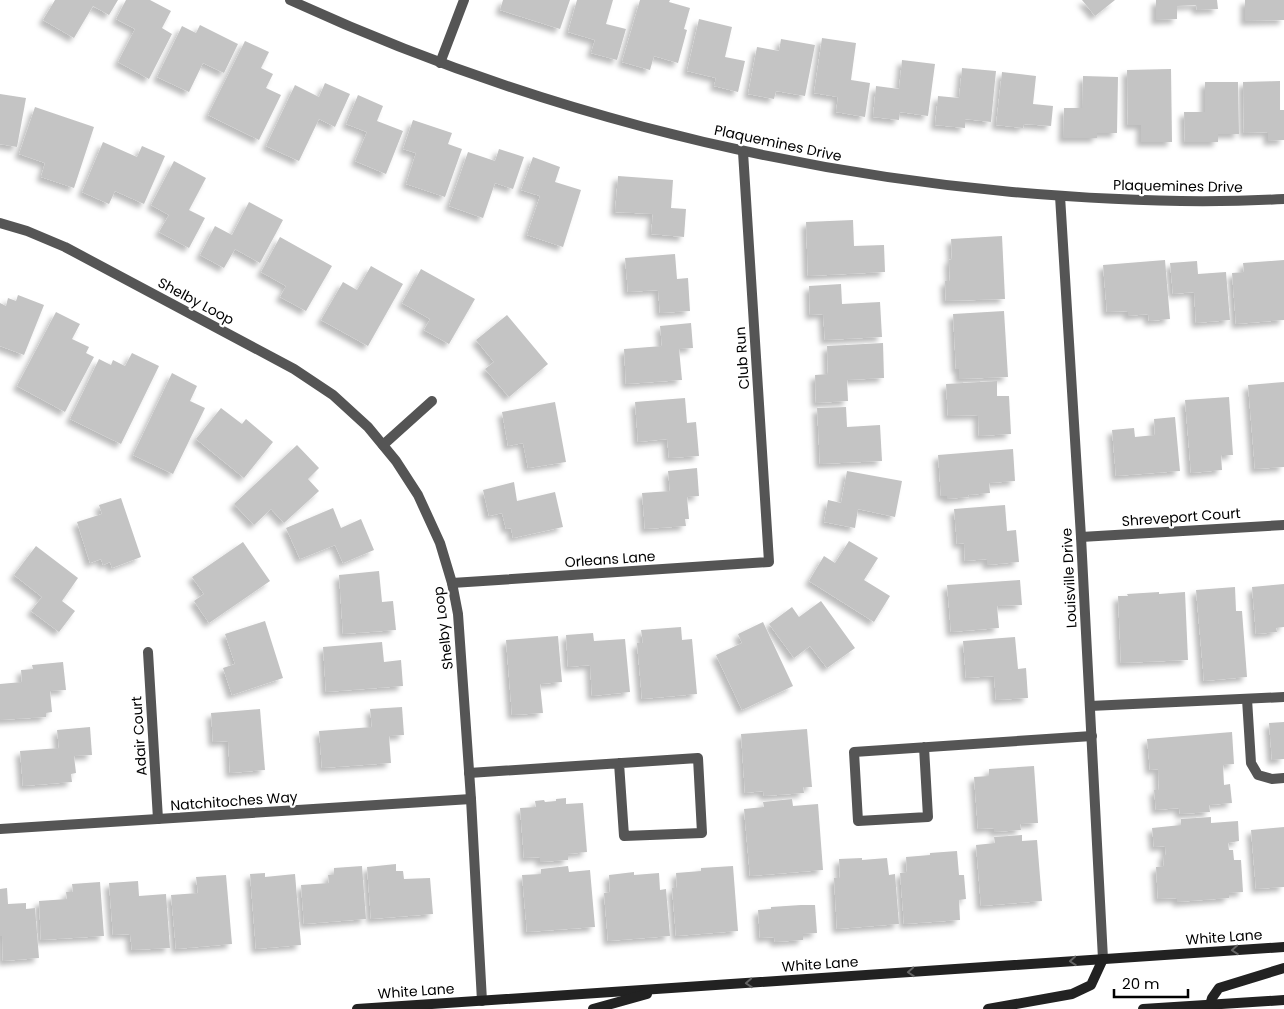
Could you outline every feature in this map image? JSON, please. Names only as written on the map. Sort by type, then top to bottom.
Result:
[{"type":"main road","name":"White Lane","points":[[357,1009],[1284,947]]},
{"type":"main road","points":[[988,1009],[1072,994],[1091,985],[1103,959]]},
{"type":"main road","points":[[1210,1004],[1219,988],[1284,968]]},
{"type":"main road","points":[[593,1009],[670,988]]},
{"type":"main road","points":[[1143,1009],[1284,1000]]},
{"type":"main road","points":[[475,1009],[482,1001]]},
{"type":"street","name":"Plaquemines Drive","points":[[290,0],[344,25],[440,63],[513,89],[623,122],[743,152],[856,173],[963,188],[1060,196],[1155,200],[1251,201],[1284,199]]},
{"type":"street","points":[[440,63],[464,0]]},
{"type":"street","name":"Club Run","points":[[743,152],[769,562]]},
{"type":"street","name":"Louisville Drive","points":[[1060,196],[1081,537],[1103,959]]},
{"type":"street","name":"Shelby Loop","points":[[0,223],[28,231],[65,247],[294,369],[333,395],[368,427],[396,461],[418,495],[440,543],[452,583],[458,614],[482,1001]]},
{"type":"street","points":[[383,445],[432,401]]},
{"type":"street","name":"Shreveport Court","points":[[1081,537],[1284,525]]},
{"type":"street","name":"Orleans Lane","points":[[452,583],[769,562]]},
{"type":"street","name":"Adair Court","points":[[148,652],[158,819]]},
{"type":"street","points":[[1090,706],[1284,697]]},
{"type":"street","points":[[1247,699],[1250,763],[1258,774],[1272,779],[1284,778]]},
{"type":"street","points":[[924,747],[928,817],[858,821],[854,752],[924,747],[1092,736]]},
{"type":"street","points":[[469,773],[619,763],[698,758],[702,833],[624,836],[619,763]]},
{"type":"street","name":"Natchitoches Way","points":[[0,829],[470,799]]},
{"type":"building","points":[[55,0],[118,0],[109,15],[93,6],[74,38],[43,20]]},
{"type":"building","points":[[126,0],[150,0],[171,11],[162,28],[172,34],[149,79],[118,62],[135,29],[116,19]]},
{"type":"building","points":[[503,0],[570,0],[560,29],[500,10]]},
{"type":"building","points":[[577,0],[613,0],[606,24],[626,29],[617,60],[591,53],[595,40],[568,32]]},
{"type":"building","points":[[640,0],[670,0],[669,2],[690,8],[684,29],[687,30],[678,63],[654,56],[650,70],[622,62]]},
{"type":"building","points":[[1082,0],[1115,0],[1095,16]]},
{"type":"building","points":[[1156,0],[1217,0],[1218,9],[1197,10],[1196,5],[1177,6],[1177,19],[1156,20]]},
{"type":"building","points":[[1245,0],[1284,0],[1284,20],[1245,21]]},
{"type":"building","points":[[699,19],[732,27],[725,57],[745,61],[738,92],[714,86],[716,78],[687,71]]},
{"type":"building","points":[[200,25],[238,44],[224,73],[203,63],[189,92],[157,77],[182,26],[196,33]]},
{"type":"building","points":[[822,38],[856,43],[851,80],[870,83],[865,117],[836,112],[838,97],[814,93]]},
{"type":"building","points":[[781,39],[815,45],[805,96],[776,91],[774,99],[748,94],[757,47],[779,51]]},
{"type":"building","points":[[245,41],[269,52],[261,68],[273,74],[266,88],[281,95],[259,140],[208,115]]},
{"type":"building","points":[[902,60],[935,64],[928,116],[900,112],[899,120],[873,117],[876,86],[899,89]]},
{"type":"building","points":[[962,68],[996,71],[991,122],[965,119],[965,128],[935,125],[938,96],[959,98]]},
{"type":"building","points":[[1171,69],[1172,142],[1141,142],[1141,125],[1128,125],[1127,70]]},
{"type":"building","points":[[1002,72],[1036,76],[1033,104],[1053,106],[1051,126],[1024,124],[1023,128],[996,125]]},
{"type":"building","points":[[1083,76],[1118,77],[1117,133],[1097,133],[1097,138],[1063,138],[1064,108],[1082,108]]},
{"type":"building","points":[[1280,81],[1280,110],[1284,110],[1284,140],[1268,141],[1268,132],[1244,133],[1243,82]]},
{"type":"building","points":[[1205,82],[1238,82],[1239,134],[1218,134],[1218,142],[1185,142],[1184,112],[1205,112]]},
{"type":"building","points":[[325,83],[350,94],[335,127],[319,119],[299,161],[266,146],[295,85],[319,97]]},
{"type":"building","points":[[0,94],[26,98],[17,147],[0,144]]},
{"type":"building","points":[[358,95],[383,106],[377,121],[403,131],[386,174],[355,161],[367,132],[346,124]]},
{"type":"building","points":[[35,107],[94,127],[74,188],[41,177],[45,163],[19,154]]},
{"type":"building","points":[[413,120],[452,133],[448,144],[462,149],[445,197],[406,184],[416,153],[403,149]]},
{"type":"building","points":[[103,142],[137,157],[142,146],[165,156],[144,204],[115,191],[109,204],[82,192]]},
{"type":"building","points":[[499,149],[524,157],[513,189],[495,183],[483,218],[449,206],[468,152],[495,161]]},
{"type":"building","points":[[533,157],[560,167],[555,182],[581,190],[563,247],[527,235],[540,196],[521,190]]},
{"type":"building","points":[[174,161],[206,178],[189,210],[205,218],[189,248],[159,232],[169,215],[151,205]]},
{"type":"building","points":[[618,176],[673,180],[671,208],[686,209],[684,237],[651,234],[653,214],[615,212]]},
{"type":"building","points":[[249,202],[283,220],[260,263],[235,249],[224,268],[200,255],[215,226],[232,235]]},
{"type":"building","points":[[853,220],[854,246],[884,245],[885,272],[808,276],[806,222]]},
{"type":"building","points":[[1002,236],[1005,299],[946,301],[945,281],[950,281],[949,260],[952,259],[951,239]]},
{"type":"building","points":[[280,237],[332,266],[306,311],[280,297],[286,286],[261,272]]},
{"type":"building","points":[[675,254],[677,279],[688,278],[690,311],[660,313],[658,290],[628,292],[625,258]]},
{"type":"building","points":[[1165,260],[1170,319],[1149,321],[1148,314],[1128,316],[1128,311],[1107,312],[1103,265]]},
{"type":"building","points":[[1284,260],[1284,320],[1236,324],[1232,273],[1244,272],[1243,263]]},
{"type":"building","points":[[1197,261],[1198,274],[1226,272],[1230,320],[1196,323],[1194,292],[1173,294],[1170,263]]},
{"type":"building","points":[[371,266],[403,284],[368,346],[321,320],[343,282],[357,290]]},
{"type":"building","points":[[421,269],[475,299],[449,344],[424,330],[430,319],[402,303]]},
{"type":"building","points":[[841,284],[842,304],[880,302],[882,337],[825,340],[823,314],[810,315],[809,286]]},
{"type":"building","points":[[18,295],[44,305],[24,355],[0,346],[0,303],[6,306],[8,298],[16,301]]},
{"type":"building","points":[[1004,311],[1008,377],[959,379],[959,369],[956,369],[953,314]]},
{"type":"building","points":[[56,312],[80,324],[72,339],[89,347],[86,353],[94,357],[65,412],[17,386]]},
{"type":"building","points":[[507,315],[548,364],[509,397],[485,369],[494,362],[476,340]]},
{"type":"building","points":[[691,323],[693,348],[679,349],[682,380],[626,384],[624,349],[662,346],[660,326]]},
{"type":"building","points":[[883,343],[884,378],[847,380],[848,401],[816,403],[815,375],[828,374],[827,346]]},
{"type":"building","points":[[132,353],[159,366],[121,444],[70,419],[99,359],[111,365],[113,360],[125,366]]},
{"type":"building","points":[[172,373],[197,386],[190,401],[205,408],[173,474],[133,455]]},
{"type":"building","points":[[997,381],[997,396],[1009,396],[1011,434],[979,436],[978,415],[948,416],[946,384]]},
{"type":"building","points":[[1284,382],[1284,467],[1255,469],[1248,385]]},
{"type":"building","points":[[1229,397],[1233,455],[1221,455],[1222,470],[1191,473],[1185,400]]},
{"type":"building","points":[[685,398],[687,423],[696,422],[699,456],[669,458],[667,439],[638,442],[635,402]]},
{"type":"building","points":[[555,402],[566,462],[528,468],[523,443],[508,446],[502,412]]},
{"type":"building","points":[[846,407],[847,427],[880,425],[882,461],[820,464],[817,408]]},
{"type":"building","points":[[221,408],[242,424],[246,419],[273,442],[244,478],[196,439]]},
{"type":"building","points":[[1175,417],[1180,471],[1116,476],[1112,430],[1134,428],[1135,437],[1155,435],[1154,419]]},
{"type":"building","points":[[297,445],[319,468],[308,479],[319,491],[284,523],[271,509],[254,525],[234,504]]},
{"type":"building","points":[[1013,449],[1015,481],[989,483],[990,493],[947,499],[947,496],[941,496],[938,455]]},
{"type":"building","points":[[697,468],[699,496],[687,497],[689,519],[685,519],[686,526],[645,529],[642,493],[670,491],[668,471]]},
{"type":"building","points":[[847,471],[902,481],[895,517],[858,509],[855,528],[824,522],[828,500],[841,503]]},
{"type":"building","points":[[514,482],[517,501],[555,492],[563,527],[513,538],[511,528],[506,529],[502,513],[489,516],[483,490]]},
{"type":"building","points":[[121,498],[141,557],[112,568],[110,562],[103,565],[101,559],[90,563],[77,522],[102,514],[99,505]]},
{"type":"building","points":[[1005,505],[1007,531],[1016,530],[1019,562],[987,565],[987,559],[965,561],[964,543],[957,544],[954,509]]},
{"type":"building","points":[[333,508],[341,528],[361,519],[374,550],[343,563],[335,545],[300,559],[286,528]]},
{"type":"building","points":[[849,541],[878,558],[864,580],[890,596],[874,622],[809,581],[824,556],[835,563]]},
{"type":"building","points":[[243,542],[270,581],[209,623],[194,601],[204,594],[192,577]]},
{"type":"building","points":[[36,546],[78,578],[62,601],[75,611],[59,632],[31,611],[42,597],[14,575]]},
{"type":"building","points":[[379,571],[382,602],[393,601],[396,630],[343,634],[339,575]]},
{"type":"building","points":[[1020,580],[1022,605],[997,606],[999,628],[951,632],[947,585]]},
{"type":"building","points":[[1284,584],[1284,627],[1276,628],[1277,632],[1256,634],[1252,587]]},
{"type":"building","points":[[1235,587],[1236,611],[1242,611],[1247,677],[1204,681],[1196,590]]},
{"type":"building","points":[[1159,592],[1159,594],[1185,592],[1188,660],[1121,663],[1118,596]]},
{"type":"building","points":[[821,601],[855,648],[827,668],[810,646],[794,658],[769,624],[792,607],[799,617]]},
{"type":"building","points":[[265,621],[283,678],[232,695],[223,668],[235,664],[225,634]]},
{"type":"building","points":[[763,622],[793,686],[742,710],[716,655],[742,643],[738,634]]},
{"type":"building","points":[[681,627],[682,640],[692,639],[697,694],[642,699],[637,643],[643,643],[641,630]]},
{"type":"building","points":[[593,633],[594,641],[625,639],[630,692],[592,696],[590,665],[568,667],[566,635]]},
{"type":"building","points":[[558,636],[562,682],[540,684],[543,713],[512,715],[506,640]]},
{"type":"building","points":[[1015,637],[1018,669],[1026,668],[1028,698],[996,700],[994,676],[966,678],[963,641]]},
{"type":"building","points":[[382,642],[384,662],[401,660],[403,686],[326,692],[323,647]]},
{"type":"building","points":[[63,662],[66,690],[50,691],[52,712],[46,713],[46,717],[0,720],[0,684],[22,682],[21,670],[33,669],[32,665]]},
{"type":"building","points":[[402,707],[404,735],[389,736],[391,763],[322,768],[319,731],[372,727],[370,709]]},
{"type":"building","points":[[260,709],[265,770],[230,773],[228,741],[213,742],[211,713]]},
{"type":"building","points":[[1284,722],[1284,759],[1272,760],[1269,723]]},
{"type":"building","points":[[90,727],[92,755],[74,756],[76,773],[71,774],[72,782],[23,786],[20,751],[59,748],[57,730]]},
{"type":"building","points":[[807,729],[812,787],[803,787],[804,793],[764,796],[763,791],[745,793],[741,734]]},
{"type":"building","points":[[1232,732],[1234,764],[1223,765],[1224,785],[1230,784],[1232,803],[1209,805],[1210,812],[1180,814],[1179,808],[1156,810],[1154,790],[1159,790],[1158,769],[1150,770],[1147,739]]},
{"type":"building","points":[[1034,766],[1038,823],[1020,824],[1021,830],[994,832],[994,828],[978,829],[974,777],[989,776],[989,769]]},
{"type":"building","points":[[566,798],[566,804],[583,803],[587,852],[568,854],[568,860],[540,862],[540,857],[524,858],[520,808],[536,807],[535,801],[556,801],[556,799]]},
{"type":"building","points":[[792,799],[793,806],[818,804],[823,870],[750,876],[744,809],[764,807],[763,802]]},
{"type":"building","points":[[1211,817],[1211,823],[1238,821],[1239,841],[1228,843],[1229,850],[1233,850],[1234,860],[1241,860],[1243,892],[1229,893],[1229,898],[1177,902],[1177,898],[1158,899],[1156,867],[1164,866],[1163,855],[1166,855],[1165,846],[1154,847],[1152,828],[1181,825],[1181,819]]},
{"type":"building","points":[[1284,827],[1284,887],[1256,889],[1251,830]]},
{"type":"building","points":[[1022,835],[1022,841],[1037,840],[1042,901],[981,906],[976,845],[995,843],[994,837]]},
{"type":"building","points":[[957,851],[959,875],[964,875],[966,899],[959,900],[960,920],[904,924],[900,873],[907,872],[906,857]]},
{"type":"building","points":[[862,858],[862,860],[887,858],[889,875],[895,874],[899,924],[837,929],[834,878],[840,878],[839,859]]},
{"type":"building","points":[[396,864],[396,871],[403,871],[404,879],[430,878],[433,914],[371,919],[367,867]]},
{"type":"building","points":[[362,866],[366,919],[304,924],[301,885],[329,883],[328,875],[334,875],[334,868]]},
{"type":"building","points":[[568,866],[569,872],[590,870],[595,927],[527,932],[522,875],[541,874],[541,869]]},
{"type":"building","points":[[733,866],[738,931],[676,936],[672,888],[677,888],[676,873],[701,871],[701,868]]},
{"type":"building","points":[[634,872],[634,875],[659,873],[660,890],[666,889],[670,936],[608,941],[604,893],[610,892],[609,875]]},
{"type":"building","points":[[265,873],[265,877],[295,874],[301,945],[256,949],[250,874]]},
{"type":"building","points":[[226,875],[232,944],[176,949],[171,895],[198,893],[196,877]]},
{"type":"building","points":[[138,881],[139,896],[166,894],[170,948],[132,950],[130,934],[113,935],[109,883]]},
{"type":"building","points":[[100,882],[104,936],[41,940],[39,901],[67,899],[66,892],[73,892],[72,884]]},
{"type":"building","points":[[7,888],[8,904],[26,903],[26,909],[35,908],[39,958],[3,961],[2,936],[0,936],[0,889]]},
{"type":"building","points":[[815,905],[817,933],[803,934],[803,940],[775,942],[774,937],[760,938],[758,910]]}]
